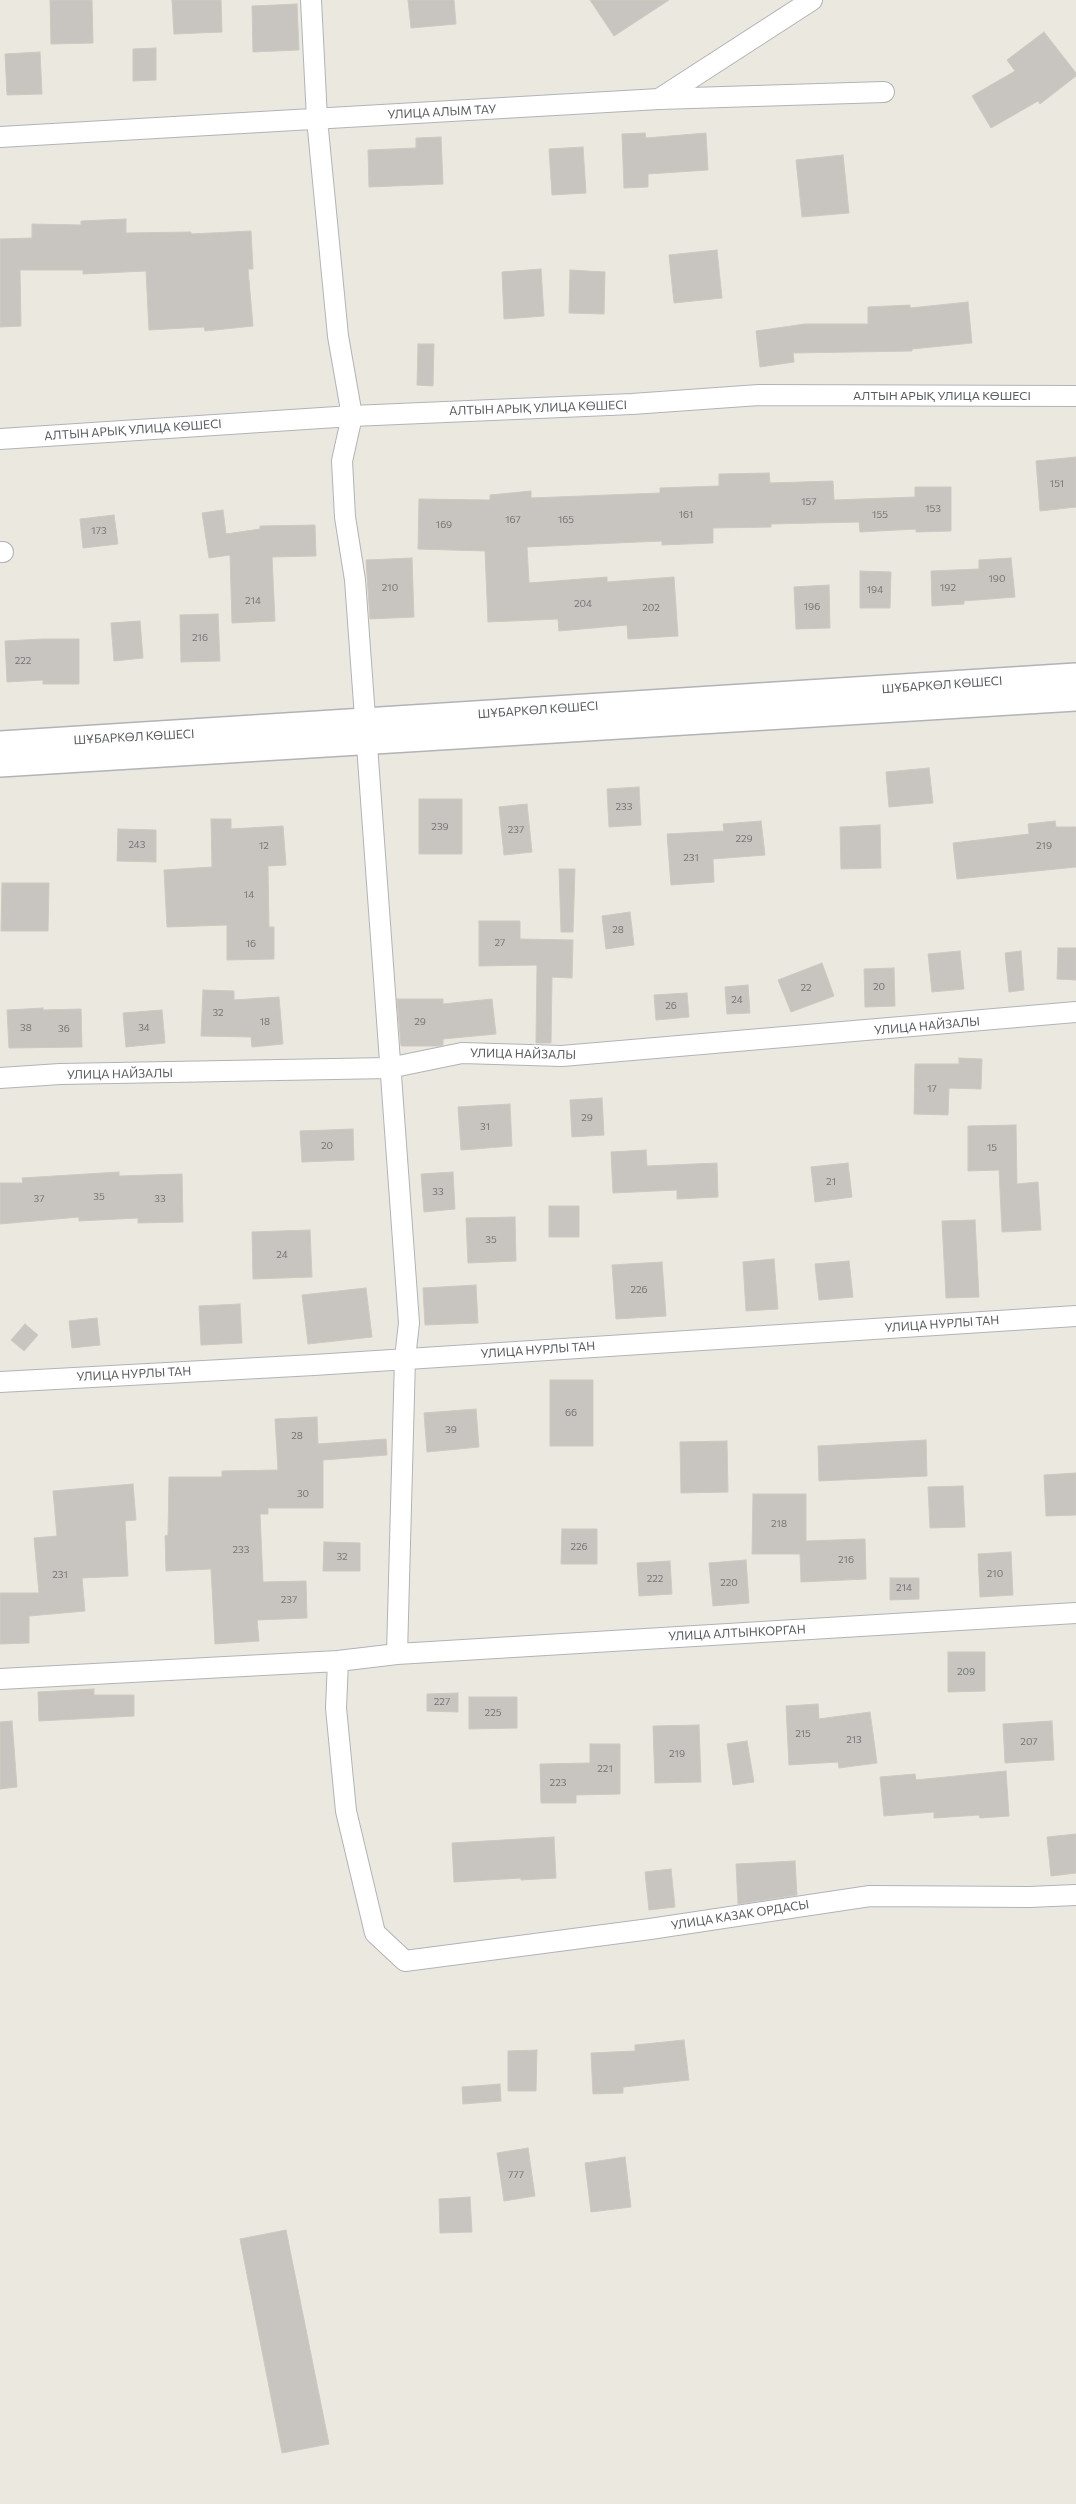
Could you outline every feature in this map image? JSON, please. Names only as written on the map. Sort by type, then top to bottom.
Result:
[{"type":"street","points":[[312,0],[317,119],[338,336],[352,416],[342,461],[345,517],[355,580],[388,1068],[409,1324],[405,1358],[397,1654]]},
{"type":"street","points":[[659,99],[812,0]]},
{"type":"street","name":"УЛИЦА АЛЫМ ТАУ","points":[[0,137],[659,99],[884,92]]},
{"type":"street","name":"АЛТЫН АРЫҚ УЛИЦА КӨШЕСІ","points":[[0,439],[352,416],[632,404],[759,395],[1074,393]]},
{"type":"street","name":"ШҰБАРКӨЛ КӨШЕСІ","points":[[0,764],[366,731],[1076,676]]},
{"type":"street","name":"ШҰБАРКӨЛ КӨШЕСІ","points":[[0,744],[366,731],[1076,698]]},
{"type":"street","name":"УЛИЦА НАЙЗАЛЫ","points":[[0,1078],[388,1068],[462,1053],[562,1056],[1076,1012]]},
{"type":"street","name":"УЛИЦА НУРЛЫ ТАН","points":[[0,1382],[1076,1316]]},
{"type":"street","name":"УЛИЦА АЛТЫНКОРГАН","points":[[0,1679],[338,1661],[397,1654],[1076,1613]]},
{"type":"street","name":"УЛИЦА КАЗАК ОРДАСЫ","points":[[338,1661],[336,1708],[346,1811],[375,1933],[405,1961],[650,1929],[870,1896],[1076,1895]]},
{"type":"building","points":[[50,0],[92,0],[93,43],[51,44]]},
{"type":"building","points":[[172,0],[221,0],[222,32],[174,34]]},
{"type":"building","points":[[408,0],[454,0],[456,24],[411,28]]},
{"type":"building","points":[[590,0],[669,0],[614,36]]},
{"type":"building","points":[[297,4],[299,50],[253,52],[252,6]]},
{"type":"building","points":[[1044,32],[1076,73],[1076,76],[1040,104],[1038,101],[991,128],[972,96],[1015,71],[1007,60]]},
{"type":"building","points":[[156,48],[156,80],[133,81],[133,49]]},
{"type":"building","points":[[40,52],[42,94],[7,95],[5,54]]},
{"type":"building","points":[[645,133],[646,138],[706,133],[708,170],[648,174],[648,187],[624,188],[622,134]]},
{"type":"building","points":[[441,137],[443,184],[369,187],[368,150],[416,148],[416,138]]},
{"type":"building","points":[[583,147],[586,193],[552,195],[549,149]]},
{"type":"building","points":[[843,155],[849,213],[802,217],[796,160]]},
{"type":"building","points":[[126,219],[126,233],[191,232],[191,234],[251,231],[253,269],[248,269],[253,326],[205,331],[204,327],[149,330],[146,271],[83,274],[83,270],[20,270],[21,326],[0,327],[0,239],[32,238],[32,224],[81,225],[81,221]]},
{"type":"building","points":[[717,250],[722,298],[674,303],[669,255]]},
{"type":"building","points":[[541,269],[544,316],[504,319],[502,272]]},
{"type":"building","points":[[570,270],[605,272],[604,314],[569,313]]},
{"type":"building","points":[[968,302],[972,343],[912,349],[912,351],[793,353],[794,362],[760,367],[756,331],[805,324],[868,324],[868,307],[910,305],[910,308]]},
{"type":"building","points":[[418,344],[434,344],[433,386],[417,385]]},
{"type":"building","points":[[1076,457],[1076,507],[1040,511],[1036,461]]},
{"type":"building","points":[[769,473],[770,483],[833,481],[834,500],[915,497],[915,487],[951,487],[951,531],[916,532],[916,529],[860,532],[859,522],[771,524],[771,527],[713,528],[713,543],[662,545],[662,541],[527,547],[529,583],[607,577],[607,582],[674,577],[678,636],[628,639],[627,625],[559,631],[558,619],[488,622],[485,551],[418,549],[419,499],[490,500],[490,495],[531,491],[531,498],[660,493],[660,488],[719,486],[719,474]]},
{"type":"building","points":[[223,510],[226,534],[260,529],[260,526],[315,525],[316,556],[272,557],[275,621],[232,623],[230,555],[209,558],[202,513]]},
{"type":"building","points":[[114,515],[118,544],[83,548],[80,519]]},
{"type":"building","points":[[412,558],[414,617],[370,619],[366,560]]},
{"type":"building","points":[[1011,558],[1015,597],[964,601],[964,604],[932,606],[931,571],[979,569],[979,560]]},
{"type":"building","points":[[860,571],[891,572],[890,608],[860,608]]},
{"type":"building","points":[[829,585],[830,628],[796,629],[794,587]]},
{"type":"building","points":[[218,614],[220,661],[181,662],[180,615]]},
{"type":"building","points":[[140,621],[143,658],[114,661],[111,623]]},
{"type":"building","points":[[79,639],[79,684],[43,684],[43,680],[7,682],[5,641]]},
{"type":"building","points":[[929,768],[933,803],[889,807],[886,772]]},
{"type":"building","points":[[639,787],[641,825],[609,827],[607,789]]},
{"type":"building","points":[[419,799],[462,799],[462,854],[419,854]]},
{"type":"building","points":[[527,804],[532,852],[504,855],[499,807]]},
{"type":"building","points":[[211,819],[231,819],[231,829],[283,826],[286,865],[268,866],[269,927],[274,927],[274,959],[227,960],[227,925],[167,927],[164,870],[212,867]]},
{"type":"building","points":[[761,821],[765,855],[713,859],[714,882],[671,885],[667,834],[724,831],[723,824]]},
{"type":"building","points":[[1055,821],[1056,827],[1076,827],[1076,867],[957,879],[953,843],[1029,834],[1028,824]]},
{"type":"building","points":[[880,825],[881,868],[841,869],[840,827]]},
{"type":"building","points":[[118,829],[156,830],[156,862],[117,861]]},
{"type":"building","points":[[559,869],[575,869],[573,932],[561,932]]},
{"type":"building","points":[[2,883],[49,883],[48,931],[1,931]]},
{"type":"building","points":[[630,912],[634,945],[606,949],[602,916]]},
{"type":"building","points":[[479,921],[520,921],[520,939],[573,940],[572,978],[552,977],[551,1043],[536,1043],[537,965],[479,966]]},
{"type":"building","points":[[1058,948],[1076,948],[1076,980],[1057,979]]},
{"type":"building","points":[[960,951],[964,989],[932,992],[928,954]]},
{"type":"building","points":[[1021,951],[1024,990],[1009,992],[1005,953]]},
{"type":"building","points":[[822,963],[834,996],[791,1012],[778,980]]},
{"type":"building","points":[[894,968],[895,1006],[865,1007],[864,969]]},
{"type":"building","points":[[748,985],[750,1013],[727,1014],[725,987]]},
{"type":"building","points":[[203,990],[234,991],[234,1000],[279,997],[283,1044],[252,1047],[251,1037],[201,1036]]},
{"type":"building","points":[[687,993],[689,1017],[656,1020],[654,995]]},
{"type":"building","points":[[397,999],[443,999],[443,1004],[492,999],[496,1034],[443,1039],[443,1045],[438,1046],[401,1046]]},
{"type":"building","points":[[43,1008],[43,1010],[81,1009],[82,1047],[9,1048],[7,1010]]},
{"type":"building","points":[[162,1010],[165,1043],[126,1047],[123,1013]]},
{"type":"building","points":[[959,1058],[982,1059],[981,1089],[949,1088],[948,1115],[914,1114],[915,1064],[959,1064]]},
{"type":"building","points":[[602,1098],[604,1135],[572,1137],[570,1100]]},
{"type":"building","points":[[510,1104],[512,1146],[461,1150],[458,1107]]},
{"type":"building","points":[[1016,1125],[1017,1184],[1038,1182],[1041,1230],[1002,1232],[999,1170],[968,1171],[968,1126]]},
{"type":"building","points":[[353,1129],[354,1160],[302,1162],[300,1131]]},
{"type":"building","points":[[646,1150],[647,1166],[717,1163],[718,1197],[677,1199],[677,1190],[613,1193],[611,1152]]},
{"type":"building","points":[[848,1163],[852,1197],[815,1202],[811,1167]]},
{"type":"building","points":[[119,1172],[119,1176],[182,1174],[183,1222],[138,1223],[138,1218],[79,1221],[79,1217],[0,1224],[0,1183],[23,1183],[22,1178]]},
{"type":"building","points":[[453,1172],[455,1209],[424,1212],[421,1174]]},
{"type":"building","points":[[549,1206],[579,1206],[579,1237],[549,1237]]},
{"type":"building","points":[[515,1217],[516,1261],[468,1263],[466,1218]]},
{"type":"building","points":[[975,1220],[979,1297],[946,1298],[942,1221]]},
{"type":"building","points":[[310,1230],[312,1277],[253,1279],[252,1232]]},
{"type":"building","points":[[774,1259],[778,1309],[746,1311],[743,1262]]},
{"type":"building","points":[[849,1261],[853,1297],[819,1300],[815,1264]]},
{"type":"building","points":[[662,1262],[666,1316],[616,1319],[612,1265]]},
{"type":"building","points":[[476,1285],[478,1323],[425,1325],[423,1288]]},
{"type":"building","points":[[366,1288],[372,1337],[308,1344],[302,1295]]},
{"type":"building","points":[[240,1304],[242,1343],[201,1345],[199,1306]]},
{"type":"building","points":[[97,1318],[100,1345],[72,1348],[69,1321]]},
{"type":"building","points":[[25,1324],[38,1335],[24,1351],[11,1340]]},
{"type":"building","points":[[550,1380],[593,1380],[593,1446],[550,1446]]},
{"type":"building","points":[[476,1409],[479,1447],[427,1452],[424,1413]]},
{"type":"building","points":[[317,1417],[318,1444],[386,1439],[387,1455],[323,1460],[323,1508],[268,1508],[268,1514],[260,1514],[263,1582],[306,1581],[307,1618],[257,1620],[259,1641],[215,1644],[211,1569],[166,1571],[165,1536],[168,1535],[169,1477],[222,1477],[222,1471],[278,1470],[275,1419]]},
{"type":"building","points":[[926,1440],[927,1476],[819,1481],[818,1446]]},
{"type":"building","points":[[727,1441],[728,1492],[681,1493],[680,1442]]},
{"type":"building","points":[[1076,1473],[1076,1515],[1046,1516],[1044,1475]]},
{"type":"building","points":[[133,1484],[136,1520],[125,1521],[128,1576],[82,1578],[85,1611],[29,1616],[29,1643],[0,1644],[0,1593],[39,1593],[34,1538],[57,1536],[53,1491]]},
{"type":"building","points":[[963,1486],[965,1527],[930,1528],[928,1487]]},
{"type":"building","points":[[753,1494],[806,1494],[806,1541],[865,1539],[866,1579],[801,1582],[800,1554],[752,1554]]},
{"type":"building","points":[[562,1529],[597,1529],[597,1564],[561,1564]]},
{"type":"building","points":[[324,1542],[360,1543],[360,1571],[323,1571]]},
{"type":"building","points":[[1011,1552],[1013,1595],[980,1597],[978,1554]]},
{"type":"building","points":[[746,1560],[749,1603],[713,1606],[709,1563]]},
{"type":"building","points":[[670,1561],[672,1594],[639,1596],[637,1563]]},
{"type":"building","points":[[890,1578],[919,1578],[919,1599],[890,1600]]},
{"type":"building","points":[[948,1652],[985,1652],[985,1691],[948,1692]]},
{"type":"building","points":[[94,1689],[94,1695],[134,1695],[134,1716],[39,1721],[38,1692]]},
{"type":"building","points":[[458,1693],[458,1712],[427,1711],[427,1694]]},
{"type":"building","points":[[469,1697],[517,1697],[517,1728],[469,1729]]},
{"type":"building","points":[[818,1704],[819,1719],[870,1712],[877,1763],[839,1768],[838,1762],[789,1765],[786,1706]]},
{"type":"building","points":[[12,1721],[17,1787],[0,1789],[0,1722]]},
{"type":"building","points":[[1052,1721],[1054,1760],[1005,1763],[1003,1724]]},
{"type":"building","points":[[699,1725],[701,1782],[655,1783],[653,1726]]},
{"type":"building","points":[[747,1741],[754,1782],[733,1785],[727,1744]]},
{"type":"building","points":[[590,1744],[620,1744],[620,1794],[576,1795],[576,1803],[541,1803],[540,1764],[590,1763]]},
{"type":"building","points":[[1006,1771],[1009,1816],[980,1818],[979,1815],[934,1818],[934,1812],[884,1816],[880,1777],[915,1774],[916,1780]]},
{"type":"building","points":[[1076,1834],[1076,1873],[1051,1876],[1047,1837]]},
{"type":"building","points":[[554,1837],[556,1878],[454,1882],[452,1843]]},
{"type":"building","points":[[795,1861],[797,1895],[738,1904],[736,1864]]},
{"type":"building","points":[[671,1869],[675,1907],[649,1910],[645,1872]]},
{"type":"building","points":[[684,2040],[689,2080],[623,2087],[623,2093],[593,2094],[591,2053],[635,2051],[635,2045]]},
{"type":"building","points":[[537,2050],[536,2091],[508,2091],[508,2051]]},
{"type":"building","points":[[500,2084],[501,2101],[463,2104],[462,2087]]},
{"type":"building","points":[[528,2148],[535,2196],[504,2201],[497,2153]]},
{"type":"building","points":[[625,2157],[631,2207],[591,2212],[585,2163]]},
{"type":"building","points":[[470,2197],[472,2232],[440,2233],[439,2199]]},
{"type":"building","points":[[286,2230],[329,2444],[282,2453],[240,2239]]}]
